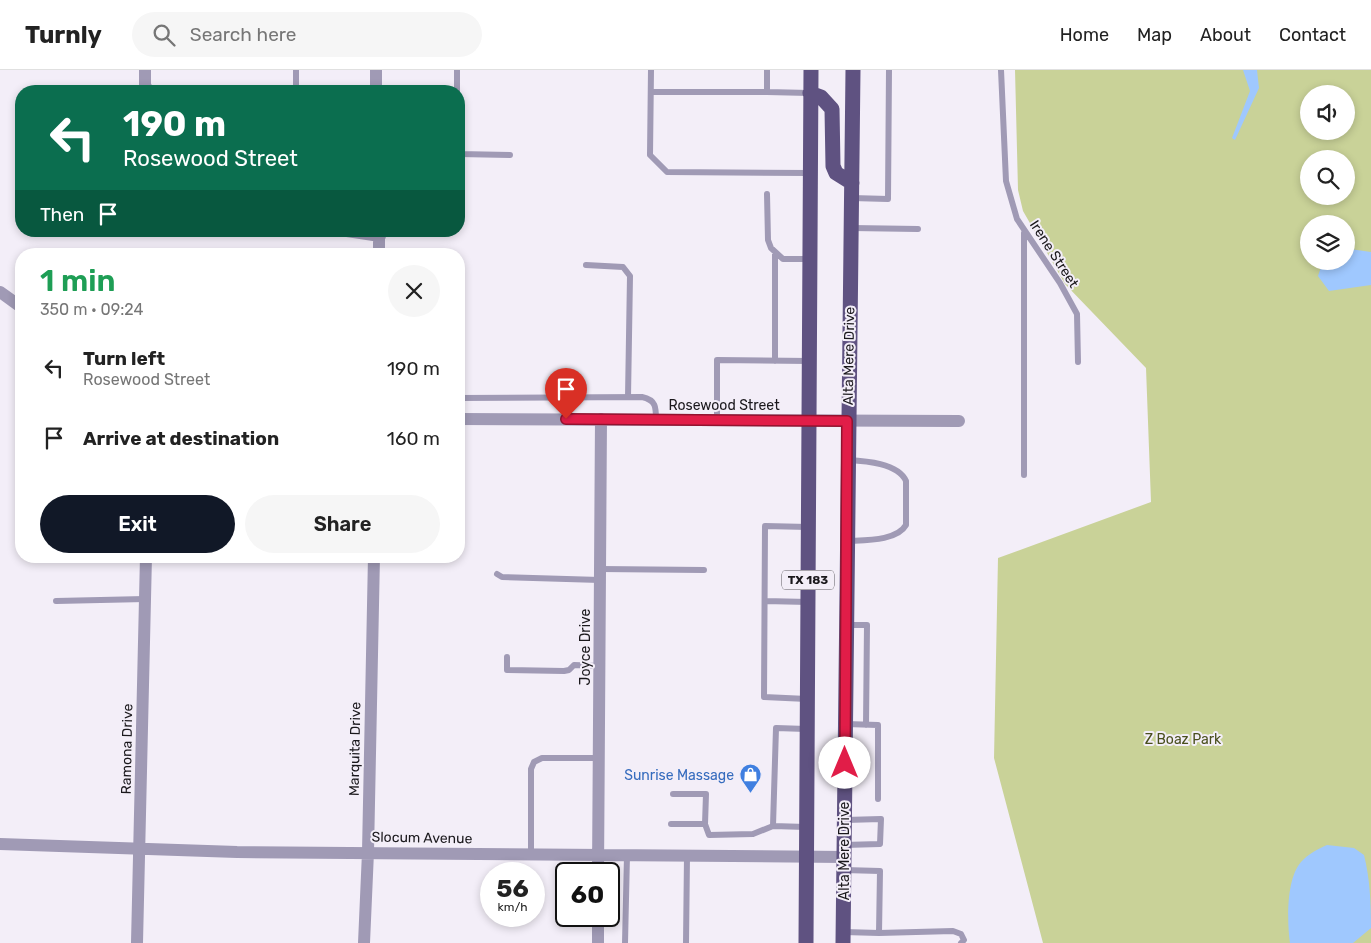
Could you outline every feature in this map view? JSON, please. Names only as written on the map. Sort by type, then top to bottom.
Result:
[{"type":"main road","name":"TX 183","points":[[806,943],[811,70]]},
{"type":"main road","name":"Alta Mere Drive","points":[[843,938],[847,421],[853,70]]},
{"type":"main road","points":[[810,93],[821,96],[832,109],[833,166],[836,173],[852,183]]},
{"type":"street","points":[[145,70],[147,85]]},
{"type":"street","points":[[376,70],[376,85]]},
{"type":"street","points":[[0,292],[15,303]]},
{"type":"street","name":"Rosewood Street","points":[[465,419],[959,421]]},
{"type":"street","name":"Joyce Drive","points":[[598,862],[601,420]]},
{"type":"street","name":"Ramona Drive","points":[[137,943],[146,563]]},
{"type":"street","name":"Marquita Drive","points":[[364,943],[368,852],[374,563]]},
{"type":"street","name":"Slocum Avenue","points":[[0,844],[237,852],[844,857]]},
{"type":"street","points":[[598,927],[598,943]]},
{"type":"lane","points":[[296,70],[296,85]]},
{"type":"lane","points":[[456,70],[457,85]]},
{"type":"lane","points":[[652,70],[650,155],[667,172],[810,173]]},
{"type":"lane","points":[[767,70],[767,92]]},
{"type":"lane","points":[[852,198],[888,199],[889,70]]},
{"type":"lane","name":"Irene Street","points":[[1001,70],[1006,181],[1017,219],[1060,283],[1077,314],[1078,362]]},
{"type":"lane","points":[[651,92],[810,93]]},
{"type":"lane","points":[[465,154],[510,155]]},
{"type":"lane","points":[[767,194],[768,240],[776,252],[783,258],[809,258]]},
{"type":"lane","points":[[851,228],[918,229]]},
{"type":"lane","points":[[1024,231],[1024,475]]},
{"type":"lane","points":[[775,360],[776,252]]},
{"type":"lane","points":[[586,265],[623,268],[630,276],[628,397]]},
{"type":"lane","points":[[717,420],[717,360],[809,361]]},
{"type":"lane","points":[[465,398],[648,398],[653,402],[656,420]]},
{"type":"lane","points":[[846,541],[882,538],[903,530],[906,526],[906,481],[904,476],[885,466],[847,460]]},
{"type":"lane","points":[[807,698],[764,697],[765,526],[808,528]]},
{"type":"lane","points":[[497,574],[502,578],[704,570]]},
{"type":"lane","points":[[56,601],[145,599]]},
{"type":"lane","points":[[765,601],[808,602]]},
{"type":"lane","points":[[846,625],[867,625],[866,725]]},
{"type":"lane","points":[[507,657],[507,670],[564,671],[569,670],[574,665],[600,666]]},
{"type":"lane","points":[[845,724],[878,725],[878,799]]},
{"type":"lane","points":[[773,826],[776,728],[807,729]]},
{"type":"lane","points":[[531,854],[531,769],[534,762],[542,758],[599,758]]},
{"type":"lane","points":[[674,794],[706,794],[705,824],[709,834],[753,834],[773,826],[806,827]]},
{"type":"lane","points":[[844,820],[881,819],[880,844],[844,857]]},
{"type":"lane","points":[[672,824],[705,824]]},
{"type":"lane","points":[[624,943],[627,855]]},
{"type":"lane","points":[[686,943],[687,856]]},
{"type":"lane","points":[[844,857],[880,871],[880,933]]},
{"type":"lane","points":[[843,938],[880,933],[953,931],[961,934],[964,940],[962,943]]},
{"type":"green space","name":"Z Boaz Park","points":[[1015,70],[1371,70],[1371,943],[1043,943],[994,758],[998,558],[1151,502],[1146,368],[1065,284],[1023,211],[1018,190]]},
{"type":"water","points":[[1243,70],[1257,70],[1259,88],[1235,140],[1232,138],[1250,91]]},
{"type":"water","points":[[1355,250],[1371,252],[1371,285],[1329,291],[1318,276],[1320,270],[1355,270]]},
{"type":"water","points":[[1327,845],[1354,848],[1364,855],[1370,891],[1371,928],[1353,943],[1290,943],[1288,913],[1290,890],[1296,870],[1304,859]]},
{"type":"place","name":"Sunrise Massage","points":[[750,794]]},
{"type":"route","points":[[566,419],[847,421],[845,763]]}]
